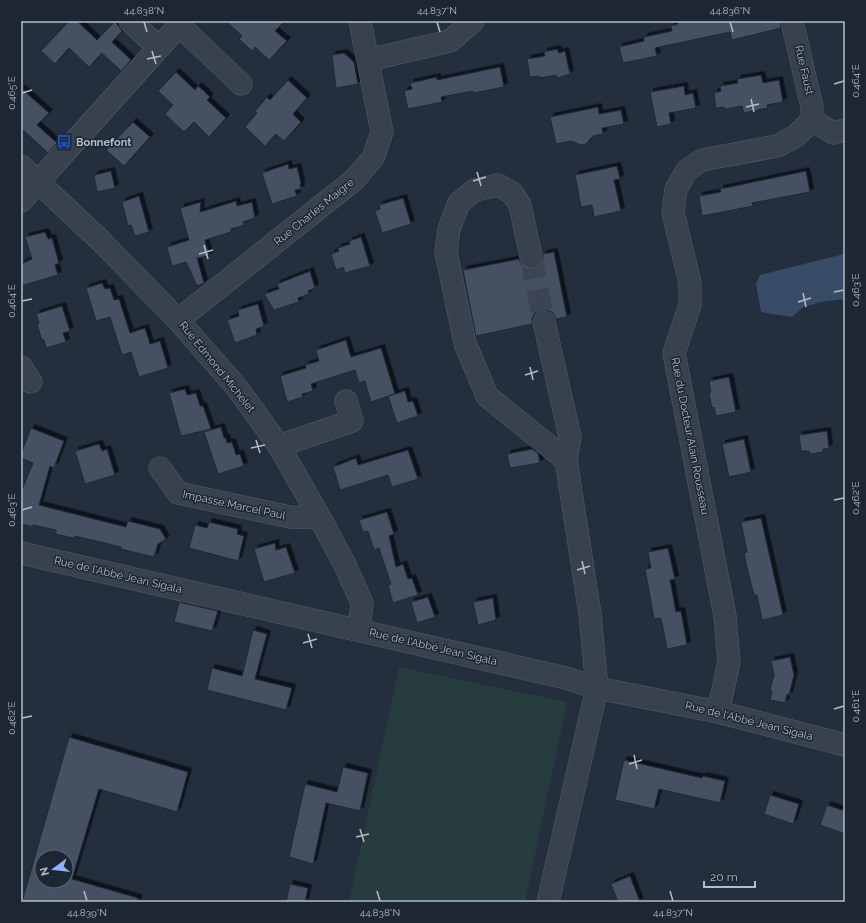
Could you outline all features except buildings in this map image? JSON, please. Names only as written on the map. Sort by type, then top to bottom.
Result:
[{"type":"street","points":[[130,21],[159,48]]},
{"type":"street","name":"Rue Charles Maigre","points":[[178,320],[354,180],[373,158],[382,132],[360,21]]},
{"type":"street","points":[[368,60],[450,41],[473,21]]},
{"type":"street","name":"Rue Faust","points":[[792,21],[812,107],[812,120]]},
{"type":"street","points":[[21,201],[181,23],[241,84]]},
{"type":"street","points":[[812,120],[834,132],[845,130]]},
{"type":"street","name":"Rue du Docteur Alain Rousseau","points":[[718,712],[729,662],[725,616],[674,353],[690,305],[690,282],[674,212],[676,189],[687,170],[702,160],[777,146],[796,136],[812,120]]},
{"type":"street","name":"Rue Edmond Michelet","points":[[21,166],[101,241],[178,320],[238,389],[279,446],[345,565],[362,603],[359,630]]},
{"type":"street","points":[[531,257],[520,205],[512,193],[498,185],[475,190],[459,203],[449,229],[446,252],[465,343],[487,396],[566,460]]},
{"type":"street","points":[[544,322],[570,437],[566,460],[590,614],[597,688],[548,902]]},
{"type":"street","points":[[279,446],[352,421],[346,401]]},
{"type":"street","name":"Impasse Marcel Paul","points":[[160,468],[178,493],[290,517],[320,518]]},
{"type":"street","name":"Rue de l'Abbé Jean Sigala","points":[[21,553],[566,678],[597,688],[718,712],[845,745]]},
{"type":"green space","points":[[399,667],[567,702],[525,902],[349,902]]},
{"type":"water","points":[[844,254],[845,299],[821,302],[803,307],[792,317],[761,312],[756,284],[760,275]]},
{"type":"tunnel","points":[[531,257],[544,322]]},
{"type":"place","name":"Bonnefont","points":[[64,142]]}]
